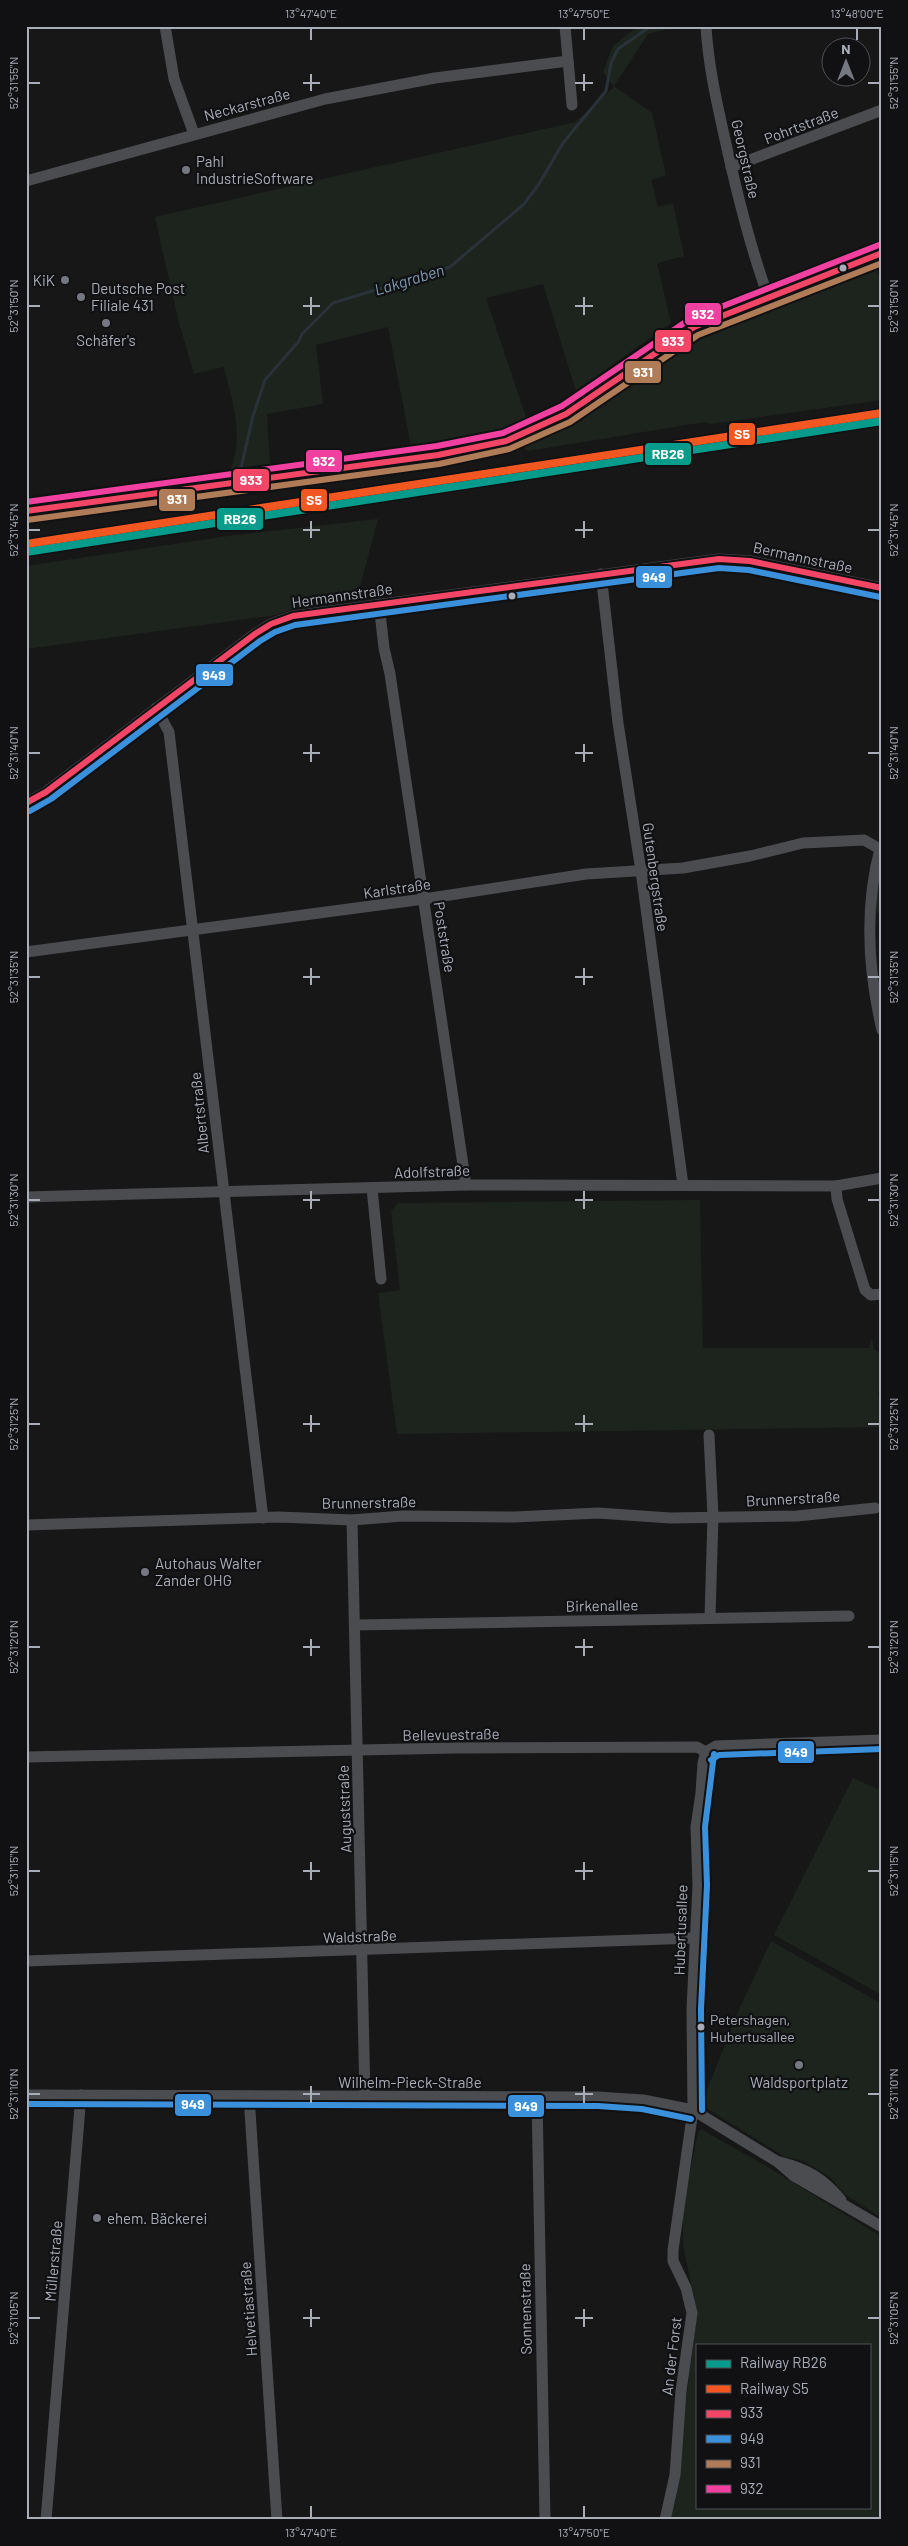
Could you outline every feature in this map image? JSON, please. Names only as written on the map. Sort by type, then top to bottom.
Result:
[{"type":"street","points":[[165,26],[174,79],[194,134]]},
{"type":"street","points":[[565,26],[572,105]]},
{"type":"street","name":"Georgstraße","points":[[706,26],[710,64],[731,167],[751,248],[768,296]]},
{"type":"street","name":"Neckarstraße","points":[[26,181],[292,107],[354,93],[444,77],[568,61]]},
{"type":"street","name":"Pohrtstraße","points":[[731,167],[882,110]]},
{"type":"street","points":[[26,511],[438,455],[506,441],[566,414],[665,344],[698,325],[882,253]]},
{"type":"street","name":"Hermannstraße","points":[[26,803],[46,792],[271,624],[293,616],[718,558]]},
{"type":"street","name":"Bermannstraße","points":[[718,558],[750,561],[882,588]]},
{"type":"street","name":"Gutenbergstraße","points":[[601,574],[618,723],[641,871],[683,1185]]},
{"type":"street","name":"Poststraße","points":[[380,604],[384,648],[390,674],[466,1185]]},
{"type":"street","name":"Albertstraße","points":[[156,708],[169,732],[263,1518]]},
{"type":"street","name":"Karlstraße","points":[[26,952],[424,899],[586,874],[683,868],[772,851],[803,843],[864,840],[881,848]]},
{"type":"street","points":[[881,848],[871,885],[869,916],[871,973],[882,1030]]},
{"type":"street","name":"Adolfstraße","points":[[26,1197],[466,1185],[837,1186],[882,1178]]},
{"type":"street","points":[[837,1186],[837,1199],[865,1290],[871,1296],[882,1294]]},
{"type":"street","points":[[372,1188],[381,1279]]},
{"type":"street","points":[[709,1435],[712,1516],[710,1618]]},
{"type":"street","name":"Brunnerstraße","points":[[26,1525],[263,1518],[352,1520],[421,1516],[515,1517],[598,1513],[670,1518],[798,1516],[875,1508]]},
{"type":"street","name":"Auguststraße","points":[[352,1520],[356,1625],[365,2097]]},
{"type":"street","name":"Birkenallee","points":[[356,1625],[849,1616]]},
{"type":"street","name":"Bellevuestraße","points":[[26,1757],[358,1750],[697,1747],[706,1752],[716,1746],[877,1741]]},
{"type":"street","name":"Hubertusallee","points":[[693,2110],[692,2009],[698,1885],[696,1827],[703,1763],[706,1752]]},
{"type":"street","name":"Waldstraße","points":[[26,1962],[695,1938]]},
{"type":"street","name":"Wilhelm-Pieck-Straße","points":[[26,2095],[620,2098],[666,2104],[693,2110],[778,2162],[794,2176],[843,2202],[882,2227]]},
{"type":"street","name":"Müllerstraße","points":[[46,2520],[81,2095]]},
{"type":"street","name":"Helvetiastraße","points":[[249,2096],[277,2520]]},
{"type":"street","name":"Sonnenstraße","points":[[537,2098],[545,2520]]},
{"type":"street","name":"An der Forst","points":[[665,2520],[675,2475],[681,2391],[692,2313],[686,2288],[673,2261],[673,2250],[693,2110]]},
{"type":"shaded area","points":[[638,26],[677,26],[648,34],[614,86],[652,113],[666,175],[651,180],[658,207],[673,203],[684,256],[657,263],[671,323],[576,391],[543,284],[486,298],[527,420],[501,430],[411,446],[388,327],[316,345],[323,404],[267,414],[270,464],[230,470],[237,444],[237,431],[236,418],[224,367],[194,374],[179,323],[155,217],[575,122],[614,87],[603,72],[613,46]]},
{"type":"shaded area","points":[[875,268],[882,279],[882,400],[711,424],[705,422],[528,451],[522,447],[524,441],[562,422],[686,337],[717,322]]},
{"type":"shaded area","points":[[378,519],[357,598],[300,606],[277,615],[26,649],[26,566],[228,536]]},
{"type":"shaded area","points":[[882,868],[882,912],[876,913],[876,885]]},
{"type":"shaded area","points":[[700,1200],[703,1348],[869,1348],[872,1338],[874,1350],[882,1354],[882,1393],[878,1391],[882,1427],[397,1434],[378,1293],[400,1290],[391,1211],[398,1203]]},
{"type":"shaded area","points":[[853,1778],[882,1791],[882,1995],[774,1935]]},
{"type":"shaded area","name":"Waldsportplatz","points":[[771,1941],[882,2004],[882,2218],[844,2194],[831,2178],[804,2161],[785,2157],[703,2106],[706,2092],[741,2005]]},
{"type":"shaded area","points":[[701,2129],[771,2169],[882,2237],[882,2520],[671,2520],[697,2312],[683,2245],[683,2208],[698,2132]]},
{"type":"waterway","name":"Lakgraben","points":[[241,468],[253,416],[265,380],[299,341],[302,334],[333,303],[450,267],[524,204],[539,184],[563,143],[606,91],[611,63],[618,49],[651,26]]},
{"type":"rail line","name":"S5","points":[[26,544],[882,413]]},
{"type":"rail line","name":"RB26","points":[[26,552],[882,421]]},
{"type":"transit line","name":"932","points":[[26,502],[437,446],[503,433],[562,406],[690,319],[879,245]]},
{"type":"transit line","name":"933","points":[[26,511],[438,455],[506,441],[566,414],[694,327],[882,253]]},
{"type":"transit line","name":"931","points":[[27,520],[439,464],[509,449],[570,422],[698,335],[882,263]]},
{"type":"transit line","name":"933","points":[[26,803],[46,792],[255,634],[271,624],[293,616],[719,559],[750,561],[882,588]]},
{"type":"transit line","name":"949","points":[[30,811],[51,799],[260,641],[275,632],[295,625],[719,568],[749,570],[880,597]]},
{"type":"transit line","name":"949","points":[[711,1760],[719,1755],[882,1749]]},
{"type":"transit line","name":"949","points":[[702,2110],[701,2009],[707,1885],[705,1827],[714,1754]]},
{"type":"transit line","name":"949","points":[[26,2104],[598,2106],[642,2109],[691,2119]]},
{"type":"place","name":"Pahl IndustrieSoftware","points":[[186,170]]},
{"type":"place","name":"KiK","points":[[65,280]]},
{"type":"place","name":"Deutsche Post Filiale 431","points":[[81,297]]},
{"type":"place","name":"Schäfer's","points":[[106,323]]},
{"type":"place","name":"Autohaus Walter Zander OHG","points":[[145,1572]]},
{"type":"place","name":"Petershagen, Hubertusallee","points":[[701,2027]]},
{"type":"place","name":"Waldsportplatz","points":[[799,2065]]},
{"type":"place","name":"ehem. Bäckerei","points":[[97,2218]]}]
